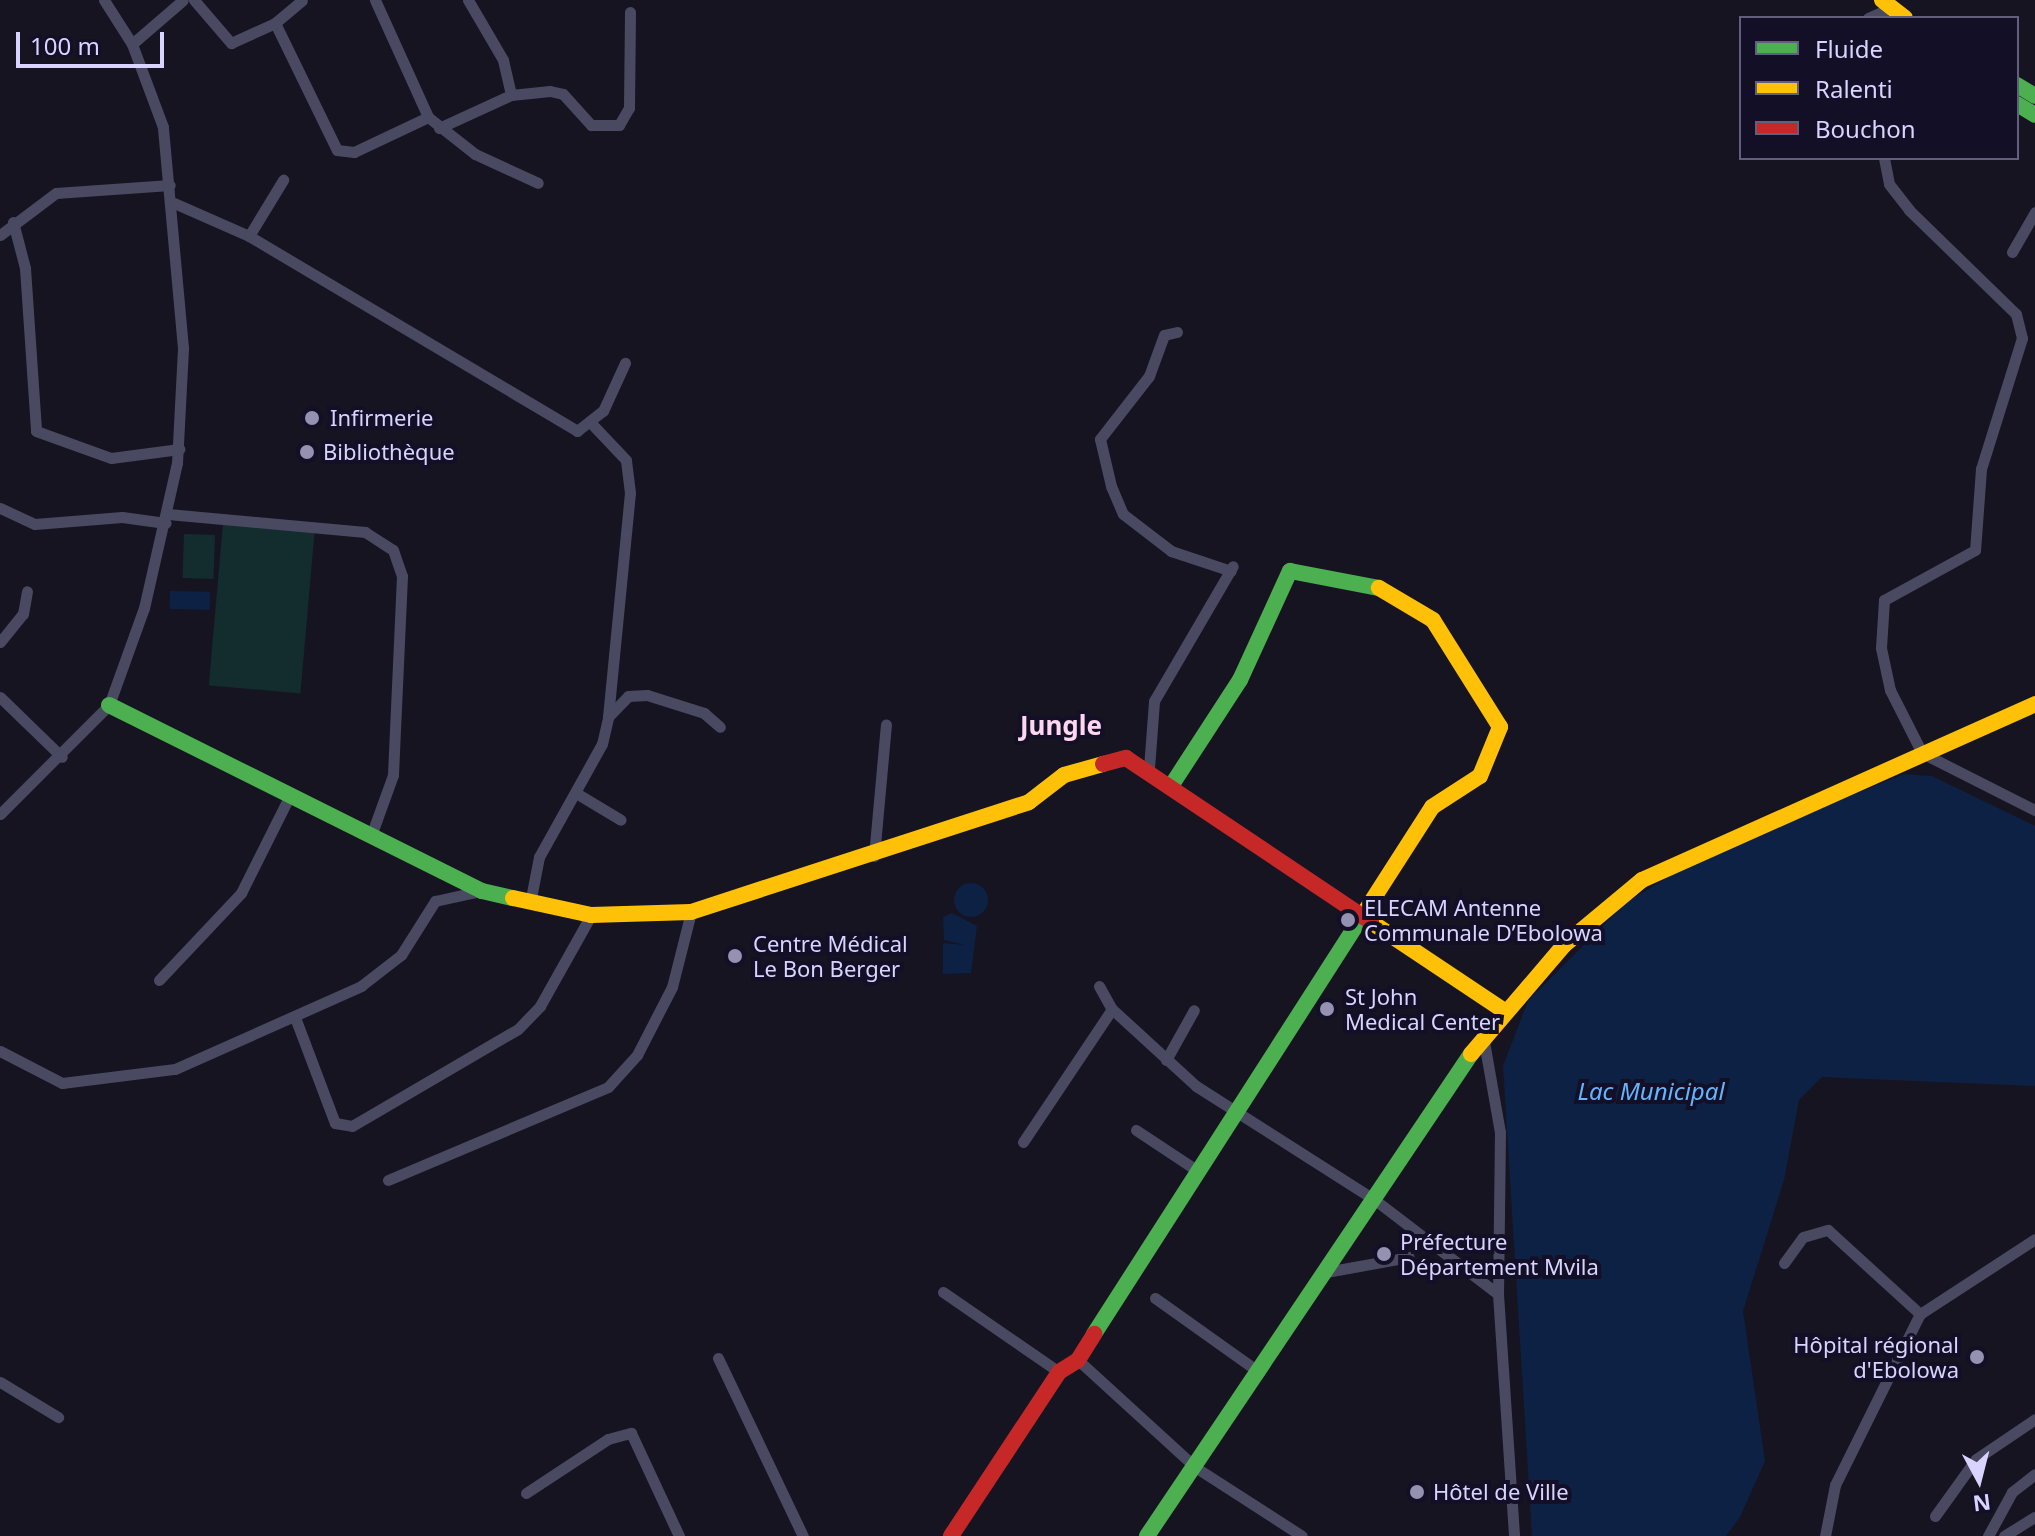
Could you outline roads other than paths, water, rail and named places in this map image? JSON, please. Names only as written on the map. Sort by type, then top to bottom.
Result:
[{"type":"main road","points":[[951,1536],[1059,1372],[1078,1360],[1366,915],[1432,807],[1480,776],[1500,727],[1433,620],[1367,581],[1290,571],[1240,680],[1173,783]]},
{"type":"main road","points":[[1147,1536],[1483,1036],[1564,945],[1659,868],[2035,704]]},
{"type":"main road","points":[[109,705],[288,799],[372,833],[482,891],[531,898],[591,915],[691,912],[874,856],[1029,802],[1064,775],[1126,758],[1173,783],[1264,853],[1366,915],[1503,1010]]},
{"type":"street","points":[[0,814],[62,757],[109,705],[167,518],[179,449],[184,373],[174,203],[158,107],[132,44],[104,0]]},
{"type":"street","points":[[132,44],[183,0]]},
{"type":"street","points":[[194,0],[226,42],[275,23],[302,0]]},
{"type":"street","points":[[375,0],[428,117],[439,128],[538,183]]},
{"type":"street","points":[[468,0],[503,60],[511,95]]},
{"type":"street","points":[[1873,16],[1894,7]]},
{"type":"street","points":[[439,128],[511,95],[557,91],[591,125],[619,125],[629,108],[630,12]]},
{"type":"street","points":[[275,23],[337,150],[354,152],[428,117]]},
{"type":"street","points":[[1884,160],[1889,184],[1909,210],[2016,314],[2021,329],[1981,469],[1975,550],[1891,594],[1882,610],[1890,690],[1922,753],[2035,810]]},
{"type":"street","points":[[249,236],[283,180]]},
{"type":"street","points":[[0,235],[13,222],[56,193],[170,185]]},
{"type":"street","points":[[174,203],[249,236],[577,431],[592,424],[625,363]]},
{"type":"street","points":[[2012,252],[2035,212]]},
{"type":"street","points":[[13,222],[25,268],[36,431],[111,458],[179,449]]},
{"type":"street","points":[[1149,768],[1154,701],[1232,568],[1171,551],[1123,514],[1111,486],[1100,439],[1149,376],[1164,335],[1177,332]]},
{"type":"street","points":[[531,898],[552,827],[576,793],[608,717],[630,493],[626,460],[592,424]]},
{"type":"street","points":[[0,508],[35,524],[122,517],[167,518],[365,532],[393,550],[402,576],[393,775],[372,833]]},
{"type":"street","points":[[0,642],[23,614],[27,591]]},
{"type":"street","points":[[608,717],[628,696],[647,695],[704,713],[720,727]]},
{"type":"street","points":[[0,697],[62,757]]},
{"type":"street","points":[[874,856],[886,725]]},
{"type":"street","points":[[576,793],[621,820]]},
{"type":"street","points":[[159,980],[241,893],[288,799]]},
{"type":"street","points":[[0,1051],[62,1083],[82,1084],[175,1069],[296,1020],[383,972],[441,896],[482,891]]},
{"type":"street","points":[[388,1180],[608,1087],[637,1055],[672,987],[691,912]]},
{"type":"street","points":[[296,1020],[335,1123],[352,1126],[518,1029],[540,1006],[591,915]]},
{"type":"street","points":[[1099,986],[1112,1009],[1166,1060],[1238,1114],[1375,1200],[1498,1294]]},
{"type":"street","points":[[1023,1142],[1112,1009]]},
{"type":"street","points":[[1166,1060],[1194,1010]]},
{"type":"street","points":[[1483,1036],[1500,1132],[1498,1294],[1514,1536]]},
{"type":"street","points":[[1136,1130],[1198,1171]]},
{"type":"street","points":[[1784,1263],[1803,1237],[1828,1230],[1920,1314]]},
{"type":"street","points":[[1825,1536],[1835,1485],[1920,1314],[2035,1239]]},
{"type":"street","points":[[1326,1272],[1409,1257]]},
{"type":"street","points":[[943,1292],[1059,1372]]},
{"type":"street","points":[[1155,1298],[1259,1372]]},
{"type":"street","points":[[718,1358],[803,1536]]},
{"type":"street","points":[[1078,1360],[1195,1467],[1302,1536]]},
{"type":"street","points":[[0,1382],[58,1417]]},
{"type":"street","points":[[1935,1516],[1976,1459],[2035,1419]]},
{"type":"street","points":[[526,1493],[608,1439],[631,1433],[679,1536]]},
{"type":"street","points":[[1988,1536],[2012,1492],[2035,1474]]},
{"type":"street","points":[[2004,1536],[2035,1517]]},
{"type":"water","points":[[170,591],[210,592],[210,610],[170,609]]},
{"type":"water","name":"Lac Municipal","points":[[1904,774],[1932,776],[2035,826],[2035,1086],[1822,1077],[1799,1100],[1784,1180],[1743,1311],[1765,1461],[1740,1517],[1726,1536],[1532,1536],[1503,1066],[1528,1001],[1627,902],[1703,856]]},
{"type":"water","points":[[971,883],[983,888],[988,900],[983,912],[971,917],[959,912],[954,900],[959,888]]},
{"type":"water","points":[[952,913],[977,926],[971,973],[943,974],[943,943],[965,945],[944,940],[943,917]]},
{"type":"place","name":"Infirmerie","points":[[312,418]]},
{"type":"place","name":"Bibliothèque","points":[[307,452]]},
{"type":"place","name":"ELECAM Antenne Communale D’Ebolowa","points":[[1348,920]]},
{"type":"place","name":"Centre Médical Le Bon Berger","points":[[735,956]]},
{"type":"place","name":"St John Medical Center","points":[[1327,1009]]},
{"type":"place","name":"Préfecture Département Mvila","points":[[1384,1254]]},
{"type":"place","name":"Hôpital régional d'Ebolowa","points":[[1977,1357]]},
{"type":"place","name":"Hôtel de Ville","points":[[1417,1492]]},
{"type":"district","name":"Jungle","points":[[1061,726]]}]
